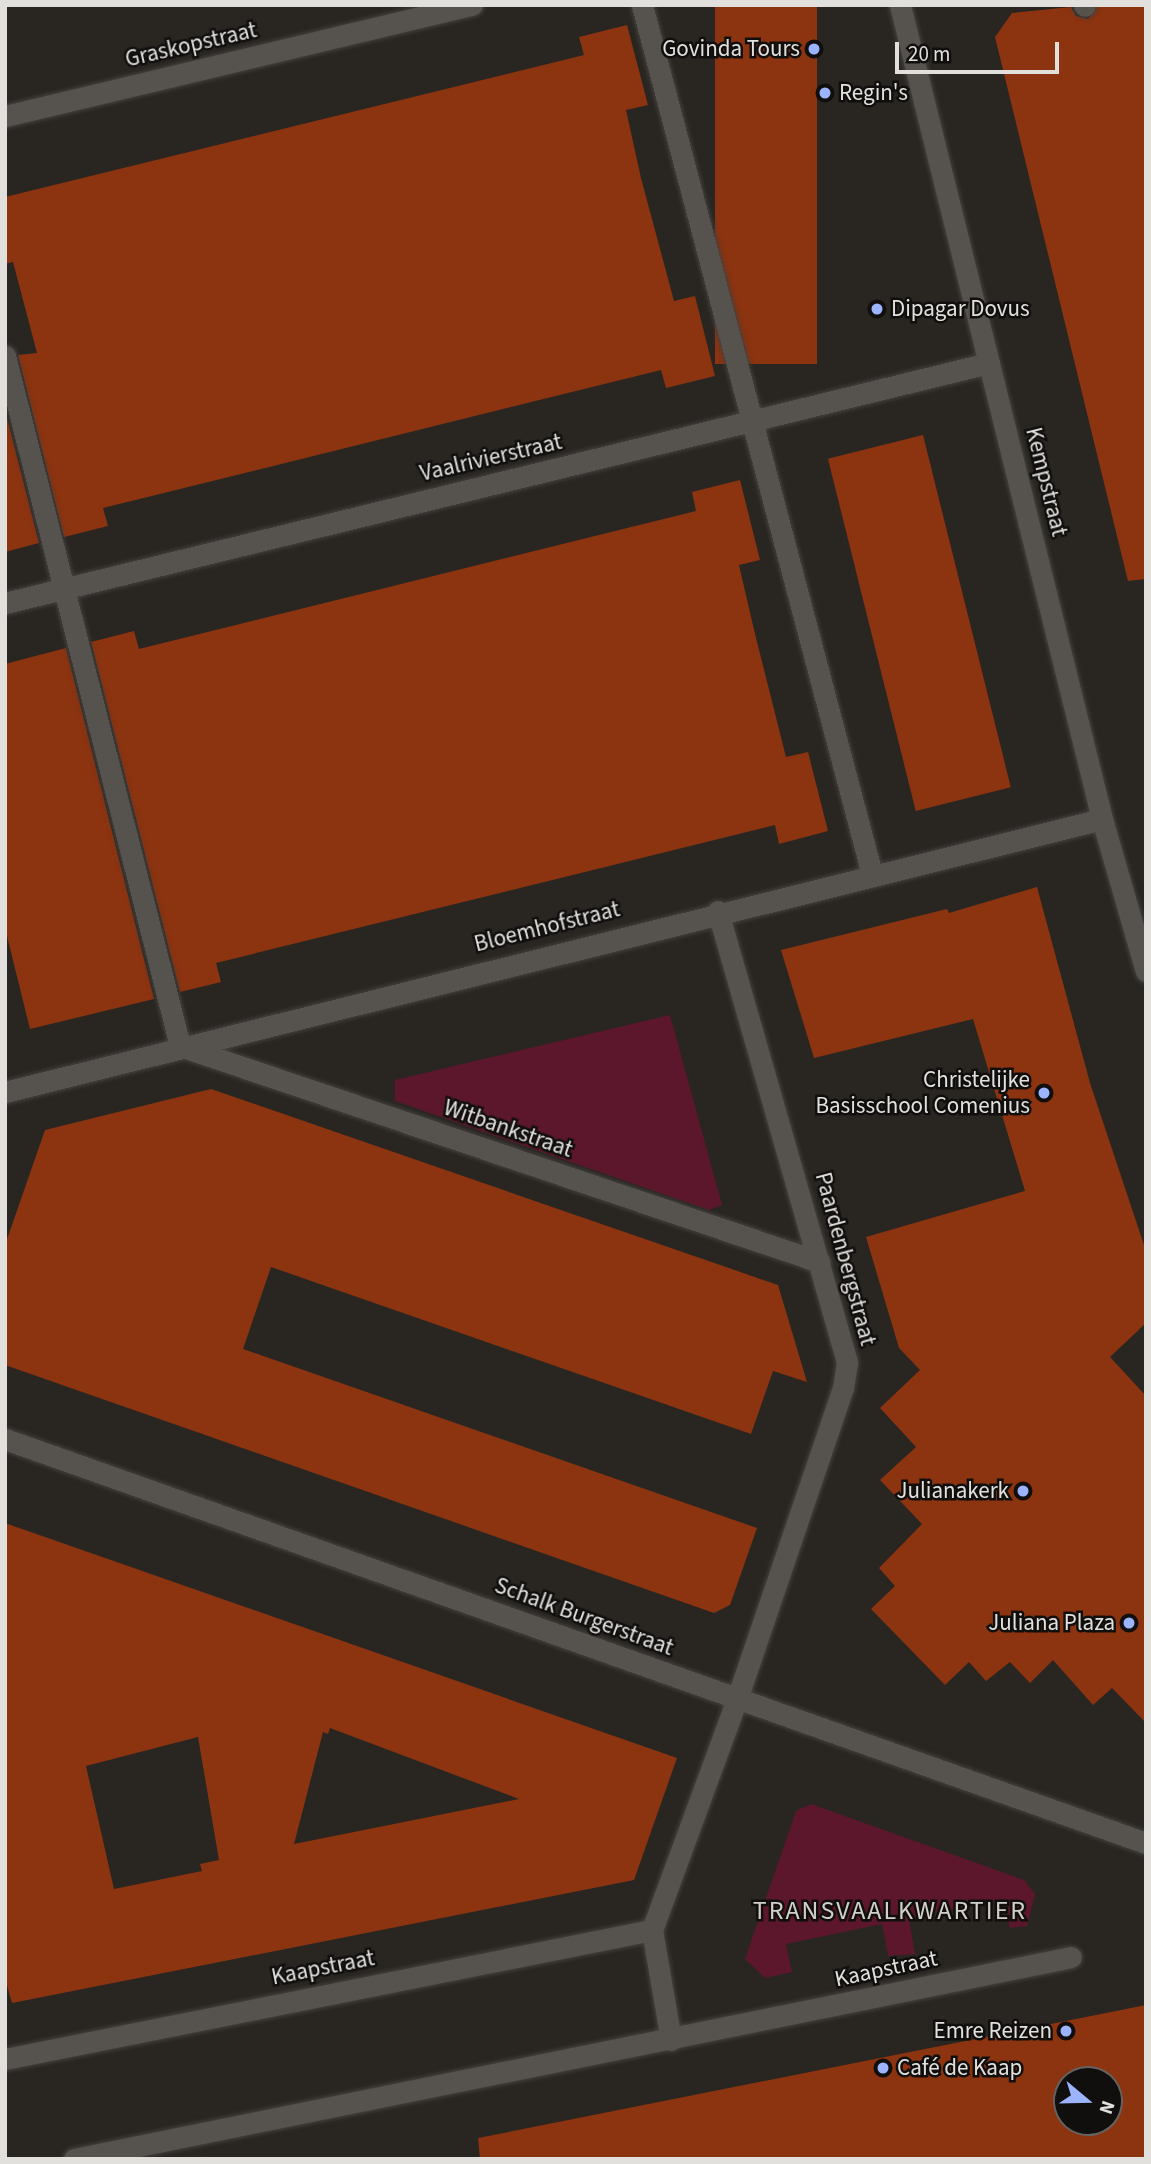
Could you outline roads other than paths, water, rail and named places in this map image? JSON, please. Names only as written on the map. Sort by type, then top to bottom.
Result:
[{"type":"street","name":"Graskopstraat","points":[[5,116],[472,5]]},
{"type":"street","points":[[642,5],[750,423],[872,874]]},
{"type":"street","name":"Kempstraat","points":[[900,5],[1102,819],[1146,971]]},
{"type":"street","points":[[5,356],[61,587],[125,821],[180,1046]]},
{"type":"street","name":"Vaalrivierstraat","points":[[5,603],[61,587],[750,423],[989,363]]},
{"type":"street","name":"Bloemhofstraat","points":[[5,1092],[718,911],[1102,819]]},
{"type":"street","name":"Paardenbergstraat","points":[[718,911],[844,1341],[847,1362],[843,1388],[737,1699]]},
{"type":"street","name":"Witbankstraat","points":[[180,1046],[820,1262]]},
{"type":"street","name":"Schalk Burgerstraat","points":[[5,1439],[1146,1843]]},
{"type":"street","points":[[671,2040],[652,1930],[737,1699]]},
{"type":"street","name":"Kaapstraat","points":[[5,2059],[652,1930]]},
{"type":"street","name":"Kaapstraat","points":[[74,2159],[1070,1957]]},
{"type":"place","name":"Govinda Tours","points":[[814,49]]},
{"type":"place","name":"Regin's","points":[[825,93]]},
{"type":"place","name":"Dipagar Dovus","points":[[877,309]]},
{"type":"place","name":"Christelijke Basisschool Comenius","points":[[1044,1093]]},
{"type":"place","name":"Julianakerk","points":[[1023,1491]]},
{"type":"place","name":"Juliana Plaza","points":[[1129,1623]]},
{"type":"place","name":"Emre Reizen","points":[[1066,2031]]},
{"type":"place","name":"Café de Kaap","points":[[883,2068]]},
{"type":"district","name":"TRANSVAALKWARTIER","points":[[890,1911]]}]
